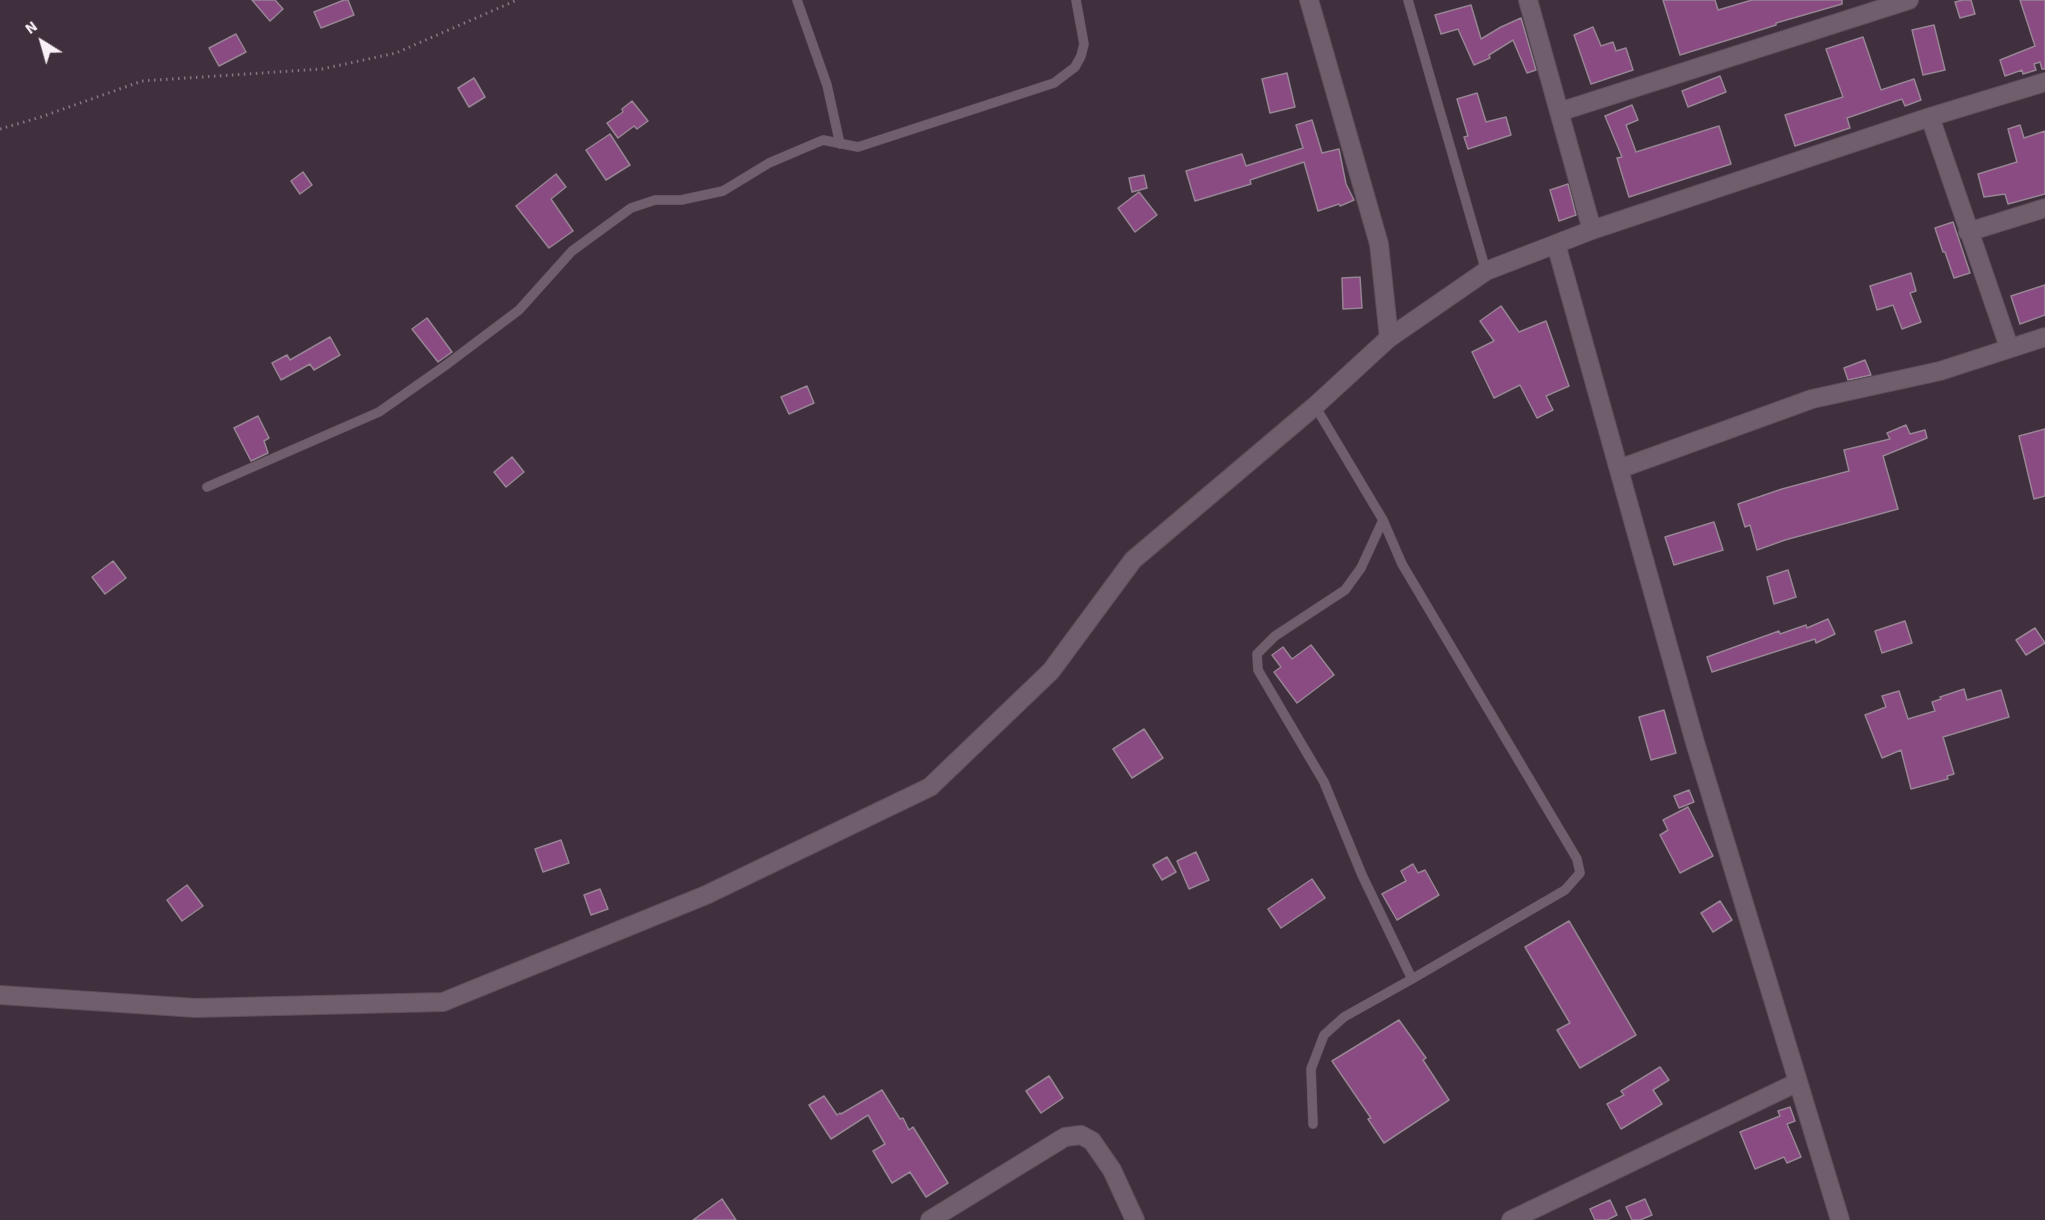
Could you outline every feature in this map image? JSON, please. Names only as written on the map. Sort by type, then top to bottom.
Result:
[{"type":"street","points":[[1309,0],[1378,244],[1389,338]]},
{"type":"street","points":[[1528,0],[1592,230]]},
{"type":"street","points":[[1559,112],[1909,0]]},
{"type":"street","points":[[0,995],[196,1008],[443,1002],[706,895],[930,787],[1051,671],[1133,560],[1315,406],[1389,338],[1486,272],[1592,230],[1930,117],[2045,82]]},
{"type":"street","points":[[1930,117],[2009,347]]},
{"type":"street","points":[[1968,232],[2045,208]]},
{"type":"street","points":[[1556,244],[1694,739],[1840,1220]]},
{"type":"street","points":[[1619,469],[1812,399],[1940,371],[2045,337]]},
{"type":"street","points":[[1512,1220],[1798,1082]]},
{"type":"street","points":[[930,1220],[1065,1137],[1081,1134],[1092,1141],[1112,1170],[1135,1220]]},
{"type":"lane","points":[[797,0],[827,85],[840,144]]},
{"type":"lane","points":[[207,488],[379,412],[519,310],[573,251],[631,208],[655,200],[681,200],[723,191],[769,163],[823,141],[858,147],[1054,83],[1075,67],[1081,56],[1084,44],[1076,0]]},
{"type":"lane","points":[[1408,0],[1486,272]]},
{"type":"lane","points":[[1313,1124],[1311,1069],[1324,1035],[1344,1017],[1412,980],[1565,890],[1580,873],[1577,859],[1402,564],[1383,520],[1315,406]]},
{"type":"lane","points":[[1383,520],[1361,568],[1345,590],[1275,636],[1257,654],[1258,670],[1324,782],[1362,875],[1412,980]]},
{"type":"path","points":[[0,129],[142,81],[322,69],[396,53],[517,0]]},
{"type":"building","points":[[252,0],[275,0],[283,9],[270,21]]},
{"type":"building","points":[[348,0],[354,15],[321,28],[314,12]]},
{"type":"building","points":[[1663,0],[1715,0],[1718,10],[1752,0],[1842,0],[1842,4],[1680,55]]},
{"type":"building","points":[[1971,0],[1975,14],[1960,18],[1955,2]]},
{"type":"building","points":[[2020,0],[2045,0],[2045,69],[2042,69],[2040,62],[2034,64],[2036,70],[2023,74],[2022,70],[2005,76],[2000,60],[2035,46]]},
{"type":"building","points":[[1471,5],[1481,39],[1521,18],[1536,70],[1527,73],[1513,40],[1489,55],[1490,58],[1474,65],[1458,29],[1441,34],[1435,15]]},
{"type":"building","points":[[1934,25],[1945,70],[1923,75],[1912,30]]},
{"type":"building","points":[[1593,27],[1601,46],[1613,42],[1616,51],[1626,48],[1633,70],[1591,84],[1574,35]]},
{"type":"building","points":[[236,34],[246,52],[219,66],[209,48]]},
{"type":"building","points":[[1863,37],[1881,90],[1914,79],[1921,100],[1905,106],[1902,99],[1847,118],[1850,128],[1795,146],[1785,115],[1843,97],[1826,49]]},
{"type":"building","points":[[1287,73],[1295,107],[1270,113],[1262,79]]},
{"type":"building","points":[[1720,76],[1726,92],[1688,107],[1682,91]]},
{"type":"building","points":[[474,78],[485,97],[469,107],[458,88]]},
{"type":"building","points":[[1477,93],[1486,122],[1506,117],[1511,135],[1468,149],[1464,137],[1468,136],[1457,99]]},
{"type":"building","points":[[632,101],[648,121],[637,129],[634,126],[618,138],[607,123],[623,112],[622,109]]},
{"type":"building","points":[[1632,105],[1638,120],[1626,125],[1636,152],[1719,126],[1731,164],[1629,197],[1617,158],[1622,157],[1605,116]]},
{"type":"building","points":[[1312,120],[1322,153],[1339,149],[1346,184],[1354,200],[1318,211],[1304,162],[1250,180],[1251,184],[1195,201],[1186,171],[1242,154],[1246,166],[1303,148],[1296,125]]},
{"type":"building","points":[[2020,125],[2024,138],[2045,131],[2045,194],[2008,204],[2005,194],[1984,197],[1978,174],[2017,162],[2008,129]]},
{"type":"building","points":[[610,134],[630,165],[606,180],[586,150]]},
{"type":"building","points":[[303,172],[312,185],[300,194],[291,181]]},
{"type":"building","points":[[556,174],[566,187],[551,199],[573,231],[549,248],[516,206]]},
{"type":"building","points":[[1144,175],[1147,188],[1132,192],[1129,178]]},
{"type":"building","points":[[1568,184],[1576,215],[1559,221],[1550,190]]},
{"type":"building","points":[[1139,192],[1157,215],[1135,232],[1118,208]]},
{"type":"building","points":[[1953,222],[1970,273],[1954,278],[1935,228]]},
{"type":"building","points":[[1911,273],[1916,291],[1910,293],[1921,322],[1902,329],[1893,305],[1877,310],[1870,286]]},
{"type":"building","points":[[1360,277],[1362,308],[1343,309],[1342,278]]},
{"type":"building","points":[[2045,285],[2045,315],[2020,324],[2011,296]]},
{"type":"building","points":[[1501,306],[1519,332],[1546,321],[1569,386],[1546,396],[1553,410],[1537,418],[1520,385],[1494,398],[1472,352],[1494,341],[1480,321]]},
{"type":"building","points":[[427,318],[452,352],[438,362],[412,329]]},
{"type":"building","points":[[330,337],[340,355],[314,370],[310,364],[281,380],[272,363],[287,355],[290,360]]},
{"type":"building","points":[[1865,360],[1871,375],[1848,380],[1844,368]]},
{"type":"building","points":[[807,386],[814,403],[789,414],[781,397]]},
{"type":"building","points":[[258,416],[269,438],[264,441],[268,453],[251,461],[234,428]]},
{"type":"building","points":[[1906,425],[1910,434],[1925,430],[1927,438],[1883,456],[1898,509],[1757,550],[1750,525],[1745,527],[1738,504],[1782,489],[1849,471],[1844,450],[1890,439],[1887,433]]},
{"type":"building","points":[[2045,429],[2045,496],[2034,499],[2019,436]]},
{"type":"building","points":[[512,457],[524,472],[506,487],[494,472]]},
{"type":"building","points":[[1714,522],[1723,550],[1674,565],[1665,537]]},
{"type":"building","points":[[113,561],[126,578],[105,594],[92,577]]},
{"type":"building","points":[[1788,570],[1796,597],[1774,604],[1767,577]]},
{"type":"building","points":[[1828,619],[1835,634],[1816,643],[1815,639],[1712,672],[1707,657],[1779,631],[1780,634],[1806,625],[1807,628]]},
{"type":"building","points":[[1905,621],[1912,643],[1882,653],[1875,631]]},
{"type":"building","points":[[2035,628],[2045,643],[2026,655],[2016,640]]},
{"type":"building","points":[[1311,645],[1334,675],[1297,703],[1274,672],[1281,667],[1272,655],[1283,647],[1292,659]]},
{"type":"building","points":[[1964,689],[1967,700],[2001,690],[2009,717],[1943,737],[1954,774],[1947,776],[1948,779],[1911,789],[1901,750],[1882,758],[1865,715],[1886,707],[1882,696],[1899,691],[1908,719],[1935,711],[1932,702]]},
{"type":"building","points":[[1664,710],[1676,753],[1651,760],[1639,717]]},
{"type":"building","points":[[1144,729],[1163,758],[1132,778],[1113,749]]},
{"type":"building","points":[[1689,790],[1694,802],[1679,808],[1674,796]]},
{"type":"building","points":[[1688,807],[1713,856],[1680,873],[1660,835],[1668,830],[1663,820]]},
{"type":"building","points":[[561,840],[569,863],[543,872],[535,849]]},
{"type":"building","points":[[1196,852],[1209,880],[1189,889],[1177,861]]},
{"type":"building","points":[[1167,857],[1176,872],[1162,880],[1153,865]]},
{"type":"building","points":[[1413,864],[1418,873],[1425,870],[1439,895],[1397,920],[1382,894],[1406,881],[1401,871]]},
{"type":"building","points":[[1312,879],[1325,898],[1281,928],[1268,909]]},
{"type":"building","points":[[187,885],[203,906],[182,921],[167,900]]},
{"type":"building","points":[[600,889],[608,909],[591,915],[584,895]]},
{"type":"building","points":[[1720,901],[1732,920],[1713,932],[1701,913]]},
{"type":"building","points":[[1569,921],[1636,1035],[1580,1068],[1557,1030],[1570,1023],[1525,947]]},
{"type":"building","points":[[1399,1020],[1426,1058],[1423,1060],[1449,1100],[1384,1143],[1368,1119],[1371,1118],[1332,1061]]},
{"type":"building","points":[[1660,1067],[1669,1080],[1653,1090],[1662,1104],[1621,1129],[1607,1104],[1624,1095],[1621,1091]]},
{"type":"building","points":[[1049,1076],[1063,1098],[1041,1113],[1026,1091]]},
{"type":"building","points":[[882,1090],[909,1130],[913,1127],[948,1183],[926,1197],[910,1172],[892,1183],[873,1151],[885,1144],[868,1115],[831,1139],[809,1105],[824,1096],[837,1115]]},
{"type":"building","points":[[1790,1107],[1795,1121],[1787,1124],[1801,1157],[1787,1163],[1784,1157],[1755,1169],[1740,1132],[1780,1116],[1778,1111]]},
{"type":"building","points":[[722,1199],[736,1220],[693,1220]]},
{"type":"building","points":[[1645,1199],[1652,1215],[1640,1220],[1632,1220],[1626,1207]]},
{"type":"building","points":[[1610,1200],[1617,1215],[1607,1220],[1595,1220],[1590,1209]]}]
